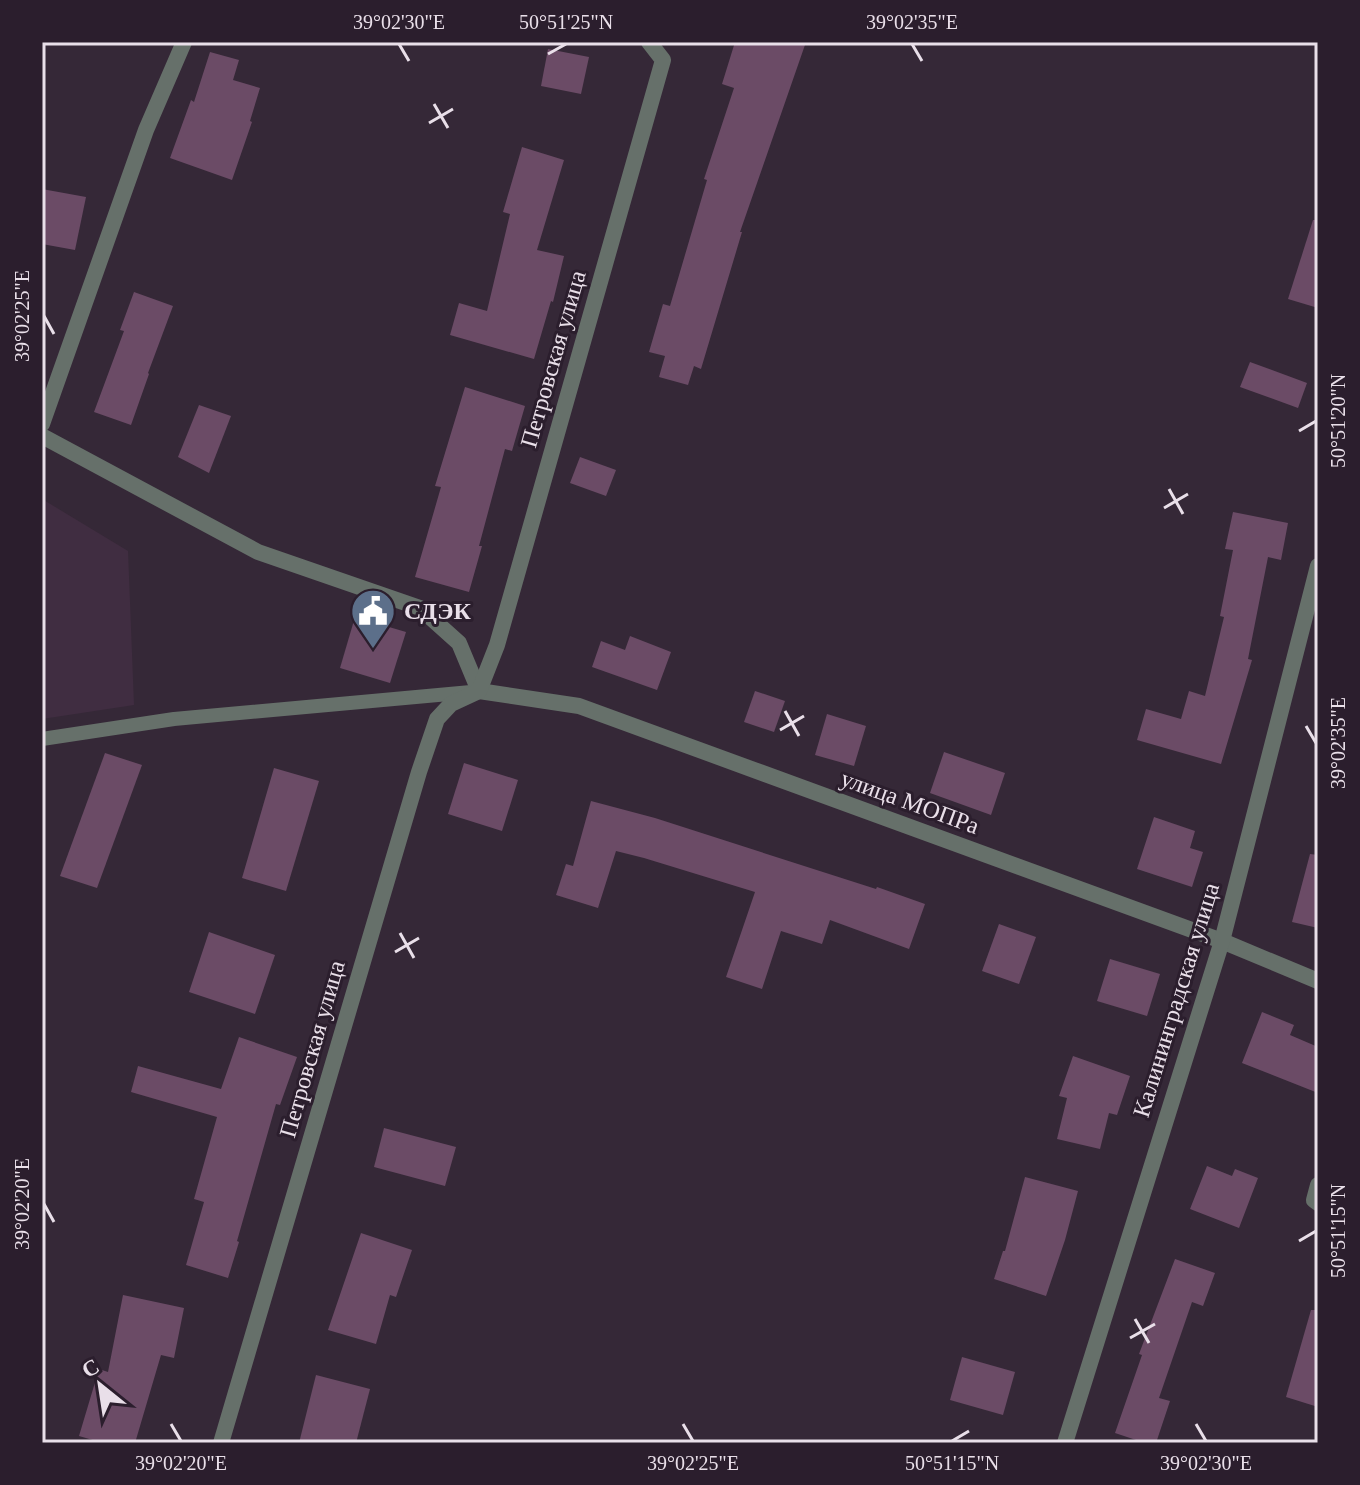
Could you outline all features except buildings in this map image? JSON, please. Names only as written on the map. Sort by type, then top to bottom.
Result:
[{"type":"street","points":[[42,424],[146,130],[184,42]]},
{"type":"street","name":"Петровская улица","points":[[221,1443],[437,719],[451,704],[479,691],[497,645],[663,60],[649,42]]},
{"type":"street","points":[[42,436],[258,552],[420,608],[459,643],[479,691]]},
{"type":"street","name":"Калининградская улица","points":[[1065,1443],[1222,941],[1318,566]]},
{"type":"street","name":"улица МОПРа","points":[[479,691],[579,706],[1222,941],[1318,981]]},
{"type":"street","points":[[1318,1185],[1314,1200],[1318,1203]]},
{"type":"lane","points":[[42,739],[174,719],[479,691]]},
{"type":"shaded area","points":[[42,499],[128,551],[134,705],[42,719]]},
{"type":"place","name":"СДЭК","points":[[373,650]]}]
